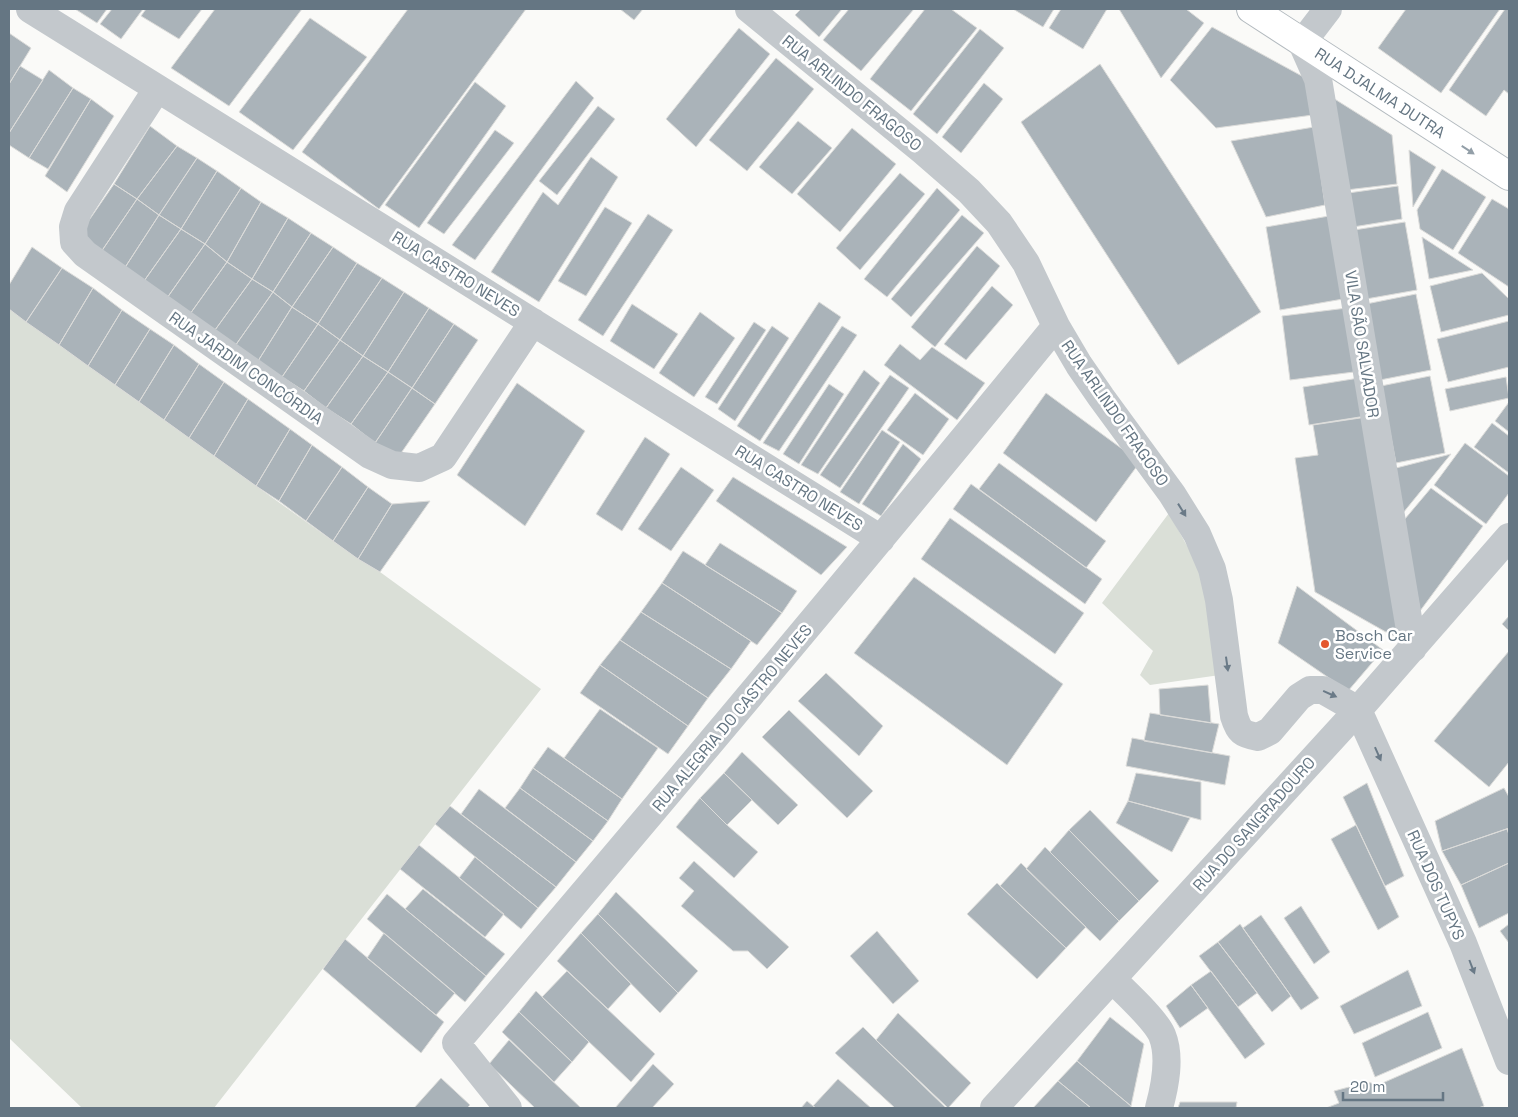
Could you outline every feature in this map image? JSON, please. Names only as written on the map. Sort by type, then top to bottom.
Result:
[{"type":"main road","name":"RUA DJALMA DUTRA","points":[[1251,9],[1509,176]]},
{"type":"street","name":"RUA CASTRO NEVES","points":[[30,9],[881,540]]},
{"type":"street","name":"RUA ARLINDO FRAGOSO","points":[[749,9],[923,151],[968,190],[999,223],[1026,263],[1056,326],[1078,365],[1172,494],[1197,534],[1212,569],[1219,600],[1234,716],[1238,728],[1246,735],[1258,737],[1270,731],[1299,697],[1310,690],[1323,690],[1358,710]]},
{"type":"street","points":[[1302,43],[1328,9]]},
{"type":"street","name":"VILA SÃO SALVADOR","points":[[1302,43],[1318,79],[1413,648]]},
{"type":"street","name":"RUA JARDIM CONCÓRDIA","points":[[157,89],[78,211],[72,227],[74,242],[85,254],[370,455],[392,465],[418,468],[443,457],[533,322]]},
{"type":"street","name":"RUA ALEGRIA DO CASTRO NEVES","points":[[508,1108],[456,1043],[705,751],[1056,326]]},
{"type":"street","name":"RUA DO SANGRADOURO","points":[[994,1108],[1358,710],[1509,536]]},
{"type":"street","name":"RUA DOS TUPYS","points":[[1358,710],[1463,943],[1509,1061]]},
{"type":"street","points":[[1112,979],[1147,1015],[1162,1034],[1167,1056],[1159,1108]]},
{"type":"shaded area","points":[[9,309],[358,559],[380,572],[541,689],[214,1108],[82,1108],[9,1038]]},
{"type":"shaded area","points":[[1169,513],[1203,575],[1220,675],[1150,685],[1140,675],[1153,651],[1102,603]]},
{"type":"building","points":[[75,9],[107,9],[97,23]]},
{"type":"building","points":[[112,9],[143,9],[121,39],[100,24]]},
{"type":"building","points":[[146,9],[202,9],[179,39],[141,16]]},
{"type":"building","points":[[215,9],[302,9],[229,106],[171,68]]},
{"type":"building","points":[[408,9],[526,9],[379,209],[302,152]]},
{"type":"building","points":[[620,9],[643,9],[634,20]]},
{"type":"building","points":[[801,9],[842,9],[819,37],[795,15]]},
{"type":"building","points":[[849,9],[914,9],[861,71],[823,40]]},
{"type":"building","points":[[925,9],[951,9],[977,28],[911,111],[870,79]]},
{"type":"building","points":[[1013,9],[1054,9],[1043,27]]},
{"type":"building","points":[[1061,9],[1107,9],[1083,49],[1049,28]]},
{"type":"building","points":[[1119,9],[1186,9],[1204,23],[1161,78]]},
{"type":"building","points":[[1406,9],[1500,9],[1441,93],[1378,48]]},
{"type":"building","points":[[1505,9],[1509,9],[1509,94],[1504,90],[1486,116],[1449,90]]},
{"type":"building","points":[[310,18],[367,57],[293,150],[239,112]]},
{"type":"building","points":[[1212,27],[1311,81],[1313,115],[1216,128],[1170,80]]},
{"type":"building","points":[[739,28],[770,54],[696,147],[666,119]]},
{"type":"building","points":[[980,29],[1004,48],[937,134],[913,114]]},
{"type":"building","points":[[9,33],[31,48],[9,84]]},
{"type":"building","points":[[776,58],[814,89],[747,171],[709,140]]},
{"type":"building","points":[[1100,64],[1261,312],[1178,365],[1021,122]]},
{"type":"building","points":[[20,66],[43,80],[9,133],[9,84]]},
{"type":"building","points":[[49,70],[73,88],[29,158],[9,145],[9,133]]},
{"type":"building","points":[[576,81],[594,98],[475,260],[452,245]]},
{"type":"building","points":[[475,82],[506,106],[419,228],[385,205]]},
{"type":"building","points":[[984,83],[1003,99],[961,153],[942,137]]},
{"type":"building","points":[[73,88],[91,99],[48,169],[29,158]]},
{"type":"building","points":[[1333,98],[1392,135],[1397,184],[1346,190]]},
{"type":"building","points":[[91,99],[114,116],[67,192],[45,176]]},
{"type":"building","points":[[598,106],[615,119],[557,195],[539,181]]},
{"type":"building","points":[[798,121],[832,148],[792,194],[759,167]]},
{"type":"building","points":[[150,126],[177,146],[137,199],[114,184]]},
{"type":"building","points":[[1314,127],[1325,205],[1266,217],[1231,141]]},
{"type":"building","points":[[852,128],[896,164],[840,232],[797,194]]},
{"type":"building","points":[[495,130],[514,143],[444,234],[427,223]]},
{"type":"building","points":[[177,146],[197,158],[159,215],[137,199]]},
{"type":"building","points":[[1409,150],[1436,167],[1413,207]]},
{"type":"building","points":[[591,157],[618,177],[539,302],[491,272],[543,192],[558,205]]},
{"type":"building","points":[[197,158],[217,171],[181,229],[159,215]]},
{"type":"building","points":[[1442,169],[1486,197],[1453,250],[1420,229],[1417,210]]},
{"type":"building","points":[[217,171],[241,188],[205,244],[181,229]]},
{"type":"building","points":[[900,173],[925,194],[860,270],[836,248]]},
{"type":"building","points":[[114,184],[137,199],[101,252],[83,239],[83,229]]},
{"type":"building","points":[[1398,186],[1402,219],[1353,227],[1348,193]]},
{"type":"building","points":[[241,188],[261,202],[227,262],[205,244]]},
{"type":"building","points":[[937,188],[960,210],[887,297],[864,279]]},
{"type":"building","points":[[137,199],[159,215],[124,269],[101,252]]},
{"type":"building","points":[[1492,199],[1509,209],[1509,287],[1458,253]]},
{"type":"building","points":[[261,202],[288,218],[252,279],[227,262]]},
{"type":"building","points":[[605,207],[632,223],[586,296],[558,281]]},
{"type":"building","points":[[648,214],[673,230],[603,336],[578,320]]},
{"type":"building","points":[[159,215],[181,229],[144,281],[124,269]]},
{"type":"building","points":[[962,215],[984,233],[911,317],[891,299]]},
{"type":"building","points":[[1329,216],[1343,299],[1280,310],[1266,227]]},
{"type":"building","points":[[288,218],[311,233],[273,292],[252,279]]},
{"type":"building","points":[[1405,222],[1417,290],[1366,299],[1354,230]]},
{"type":"building","points":[[181,229],[205,244],[167,298],[144,281]]},
{"type":"building","points":[[311,233],[333,247],[292,307],[273,292]]},
{"type":"building","points":[[1422,237],[1473,270],[1429,279]]},
{"type":"building","points":[[205,244],[227,262],[190,314],[167,298]]},
{"type":"building","points":[[977,246],[1000,266],[935,347],[911,327]]},
{"type":"building","points":[[32,247],[62,268],[26,322],[9,309],[9,285]]},
{"type":"building","points":[[333,247],[357,263],[318,324],[292,307]]},
{"type":"building","points":[[227,262],[252,279],[215,330],[190,314]]},
{"type":"building","points":[[357,263],[382,278],[340,340],[318,324]]},
{"type":"building","points":[[62,268],[93,288],[59,345],[26,322]]},
{"type":"building","points":[[1482,273],[1509,299],[1509,315],[1441,332],[1430,286]]},
{"type":"building","points":[[382,278],[404,292],[363,356],[340,340]]},
{"type":"building","points":[[252,279],[273,292],[235,346],[215,330]]},
{"type":"building","points":[[992,286],[1013,305],[966,360],[944,344]]},
{"type":"building","points":[[93,288],[122,310],[88,366],[59,345]]},
{"type":"building","points":[[273,292],[292,307],[258,361],[235,346]]},
{"type":"building","points":[[404,292],[429,308],[388,372],[363,356]]},
{"type":"building","points":[[1416,294],[1431,370],[1380,380],[1366,304]]},
{"type":"building","points":[[819,302],[841,317],[760,441],[737,426]]},
{"type":"building","points":[[632,304],[678,334],[654,369],[610,341]]},
{"type":"building","points":[[292,307],[318,324],[282,377],[258,361]]},
{"type":"building","points":[[429,308],[454,324],[412,388],[388,372]]},
{"type":"building","points":[[1347,308],[1354,372],[1290,380],[1282,316]]},
{"type":"building","points":[[122,310],[150,329],[115,385],[88,366]]},
{"type":"building","points":[[700,312],[735,338],[694,397],[659,373]]},
{"type":"building","points":[[1509,321],[1509,367],[1448,382],[1437,339]]},
{"type":"building","points":[[754,322],[766,330],[717,404],[705,397]]},
{"type":"building","points":[[318,324],[340,340],[304,391],[282,377]]},
{"type":"building","points":[[454,324],[478,340],[435,404],[412,388]]},
{"type":"building","points":[[772,326],[789,338],[735,421],[718,409]]},
{"type":"building","points":[[842,326],[857,335],[779,451],[763,443]]},
{"type":"building","points":[[150,329],[174,345],[139,402],[115,385]]},
{"type":"building","points":[[340,340],[363,356],[326,408],[304,391]]},
{"type":"building","points":[[900,344],[920,360],[932,347],[985,383],[957,420],[884,365]]},
{"type":"building","points":[[174,345],[199,364],[164,420],[139,402]]},
{"type":"building","points":[[363,356],[388,372],[351,424],[326,408]]},
{"type":"building","points":[[199,364],[224,382],[189,438],[164,420]]},
{"type":"building","points":[[864,370],[880,383],[818,474],[801,465]]},
{"type":"building","points":[[388,372],[412,388],[375,443],[351,424]]},
{"type":"building","points":[[890,375],[909,388],[840,488],[820,475]]},
{"type":"building","points":[[1430,376],[1445,453],[1396,463],[1381,386]]},
{"type":"building","points":[[1506,377],[1509,398],[1450,411],[1445,389]]},
{"type":"building","points":[[1359,378],[1366,416],[1309,425],[1303,387]]},
{"type":"building","points":[[224,382],[248,399],[214,456],[189,438]]},
{"type":"building","points":[[517,383],[585,431],[525,526],[457,475]]},
{"type":"building","points":[[829,384],[844,394],[799,464],[783,454]]},
{"type":"building","points":[[412,388],[435,404],[397,459],[375,443]]},
{"type":"building","points":[[915,393],[949,419],[923,455],[887,430]]},
{"type":"building","points":[[1046,393],[1140,462],[1096,522],[1003,453]]},
{"type":"building","points":[[248,399],[290,429],[256,486],[214,456]]},
{"type":"building","points":[[1509,402],[1509,432],[1495,421]]},
{"type":"building","points":[[1367,417],[1400,640],[1315,592],[1295,458],[1318,455],[1313,425]]},
{"type":"building","points":[[1492,423],[1509,436],[1509,473],[1474,447]]},
{"type":"building","points":[[290,429],[312,445],[279,501],[256,486]]},
{"type":"building","points":[[882,430],[900,442],[859,504],[840,492]]},
{"type":"building","points":[[645,437],[670,454],[622,531],[596,514]]},
{"type":"building","points":[[1465,443],[1509,476],[1509,493],[1486,524],[1434,485]]},
{"type":"building","points":[[903,444],[921,459],[881,516],[862,504]]},
{"type":"building","points":[[312,445],[342,467],[306,521],[279,501]]},
{"type":"building","points":[[1451,454],[1403,513],[1396,468]]},
{"type":"building","points":[[999,463],[1106,541],[1086,568],[979,489]]},
{"type":"building","points":[[342,467],[368,487],[333,541],[306,521]]},
{"type":"building","points":[[681,467],[714,490],[671,551],[638,529]]},
{"type":"building","points":[[733,477],[847,547],[821,575],[716,501]]},
{"type":"building","points":[[971,484],[1102,579],[1085,604],[953,509]]},
{"type":"building","points":[[368,487],[392,504],[358,559],[333,541]]},
{"type":"building","points":[[1431,488],[1483,526],[1420,611],[1404,520]]},
{"type":"building","points":[[430,501],[380,572],[358,559],[392,504]]},
{"type":"building","points":[[950,518],[1084,613],[1055,654],[921,559]]},
{"type":"building","points":[[720,543],[797,591],[782,613],[705,565]]},
{"type":"building","points":[[683,551],[782,613],[757,645],[662,583]]},
{"type":"building","points":[[914,577],[1063,684],[1007,765],[854,653]]},
{"type":"building","points":[[662,583],[751,641],[731,669],[641,612]]},
{"type":"building","points":[[1297,586],[1383,650],[1348,691],[1278,643]]},
{"type":"building","points":[[641,612],[731,669],[708,698],[620,640]]},
{"type":"building","points":[[1509,616],[1509,631],[1502,624]]},
{"type":"building","points":[[620,640],[708,698],[688,726],[600,665]]},
{"type":"building","points":[[1509,651],[1509,762],[1489,787],[1434,741]]},
{"type":"building","points":[[600,665],[688,726],[668,754],[580,693]]},
{"type":"building","points":[[826,673],[883,726],[859,756],[798,701]]},
{"type":"building","points":[[1208,685],[1211,723],[1160,715],[1159,689]]},
{"type":"building","points":[[600,709],[658,748],[622,799],[564,758]]},
{"type":"building","points":[[789,710],[873,791],[847,818],[762,737]]},
{"type":"building","points":[[1150,713],[1219,724],[1212,753],[1144,741]]},
{"type":"building","points":[[1132,738],[1230,756],[1225,785],[1126,766]]},
{"type":"building","points":[[548,747],[622,799],[608,821],[533,768]]},
{"type":"building","points":[[742,752],[798,805],[778,825],[724,773]]},
{"type":"building","points":[[533,768],[608,821],[593,841],[520,788]]},
{"type":"building","points":[[724,773],[752,800],[727,825],[700,798]]},
{"type":"building","points":[[1136,773],[1201,782],[1201,820],[1128,801]]},
{"type":"building","points":[[1367,783],[1404,876],[1385,886],[1343,797]]},
{"type":"building","points":[[520,788],[593,841],[576,862],[505,808]]},
{"type":"building","points":[[1504,788],[1509,797],[1509,828],[1442,851],[1435,821]]},
{"type":"building","points":[[479,789],[576,862],[556,887],[461,814]]},
{"type":"building","points":[[700,798],[758,852],[734,878],[676,827]]},
{"type":"building","points":[[1128,801],[1190,818],[1172,852],[1116,823]]},
{"type":"building","points":[[450,806],[556,887],[538,908],[435,824]]},
{"type":"building","points":[[1090,810],[1159,881],[1139,901],[1069,830]]},
{"type":"building","points":[[1356,825],[1399,917],[1378,930],[1331,839]]},
{"type":"building","points":[[1507,829],[1509,835],[1509,863],[1461,885],[1442,851]]},
{"type":"building","points":[[1069,830],[1139,901],[1119,921],[1050,852]]},
{"type":"building","points":[[419,845],[504,914],[485,937],[400,869]]},
{"type":"building","points":[[1045,847],[1119,921],[1100,941],[1026,869]]},
{"type":"building","points":[[475,857],[538,908],[521,929],[459,878]]},
{"type":"building","points":[[694,861],[789,947],[767,969],[748,951],[733,951],[681,906],[694,891],[679,878]]},
{"type":"building","points":[[1021,863],[1086,927],[1066,948],[1000,886]]},
{"type":"building","points":[[1509,863],[1509,913],[1479,928],[1461,885]]},
{"type":"building","points":[[997,883],[1066,948],[1037,979],[967,914]]},
{"type":"building","points":[[423,889],[505,954],[486,976],[405,909]]},
{"type":"building","points":[[616,892],[698,971],[678,993],[598,914]]},
{"type":"building","points":[[387,894],[486,976],[465,1002],[367,919]]},
{"type":"building","points":[[1301,906],[1330,952],[1314,964],[1284,918]]},
{"type":"building","points":[[598,914],[678,993],[660,1013],[581,933]]},
{"type":"building","points":[[1261,915],[1319,998],[1301,1010],[1243,928]]},
{"type":"building","points":[[1240,924],[1291,996],[1272,1012],[1218,942]]},
{"type":"building","points":[[1509,924],[1509,943],[1500,931]]},
{"type":"building","points":[[877,931],[919,981],[893,1004],[850,956]]},
{"type":"building","points":[[384,933],[455,993],[436,1015],[367,958]]},
{"type":"building","points":[[581,933],[631,984],[608,1009],[557,961]]},
{"type":"building","points":[[345,939],[444,1022],[421,1053],[323,969]]},
{"type":"building","points":[[1218,942],[1257,993],[1238,1007],[1199,956]]},
{"type":"building","points":[[1408,970],[1422,1006],[1354,1034],[1340,1006]]},
{"type":"building","points":[[567,971],[655,1054],[631,1082],[542,997]]},
{"type":"building","points":[[1211,971],[1265,1044],[1245,1059],[1191,985]]},
{"type":"building","points":[[1191,985],[1208,1008],[1180,1028],[1166,1006]]},
{"type":"building","points":[[536,991],[589,1042],[572,1062],[519,1012]]},
{"type":"building","points":[[519,1012],[572,1062],[554,1082],[502,1032]]},
{"type":"building","points":[[1428,1012],[1442,1048],[1375,1077],[1362,1043]]},
{"type":"building","points":[[898,1013],[971,1083],[948,1108],[876,1040]]},
{"type":"building","points":[[1110,1017],[1144,1044],[1131,1106],[1077,1061]]},
{"type":"building","points":[[863,1027],[946,1108],[895,1108],[835,1053]]},
{"type":"building","points":[[509,1040],[581,1108],[535,1108],[489,1064]]},
{"type":"building","points":[[1462,1048],[1484,1106],[1478,1108],[1326,1108],[1339,1103],[1334,1091],[1368,1082],[1378,1085]]},
{"type":"building","points":[[1077,1061],[1131,1106],[1131,1108],[1091,1108],[1058,1081]]},
{"type":"building","points":[[653,1064],[674,1084],[652,1108],[615,1108]]},
{"type":"building","points":[[441,1078],[470,1105],[467,1108],[414,1108]]},
{"type":"building","points":[[838,1079],[871,1108],[816,1108],[813,1106]]},
{"type":"building","points":[[1058,1081],[1091,1108],[1033,1108]]},
{"type":"building","points":[[807,1101],[813,1106],[816,1108],[801,1108]]},
{"type":"building","points":[[1180,1102],[1237,1102],[1236,1108],[1178,1108]]},
{"type":"place","name":"Bosch Car Service","points":[[1325,644]]}]
